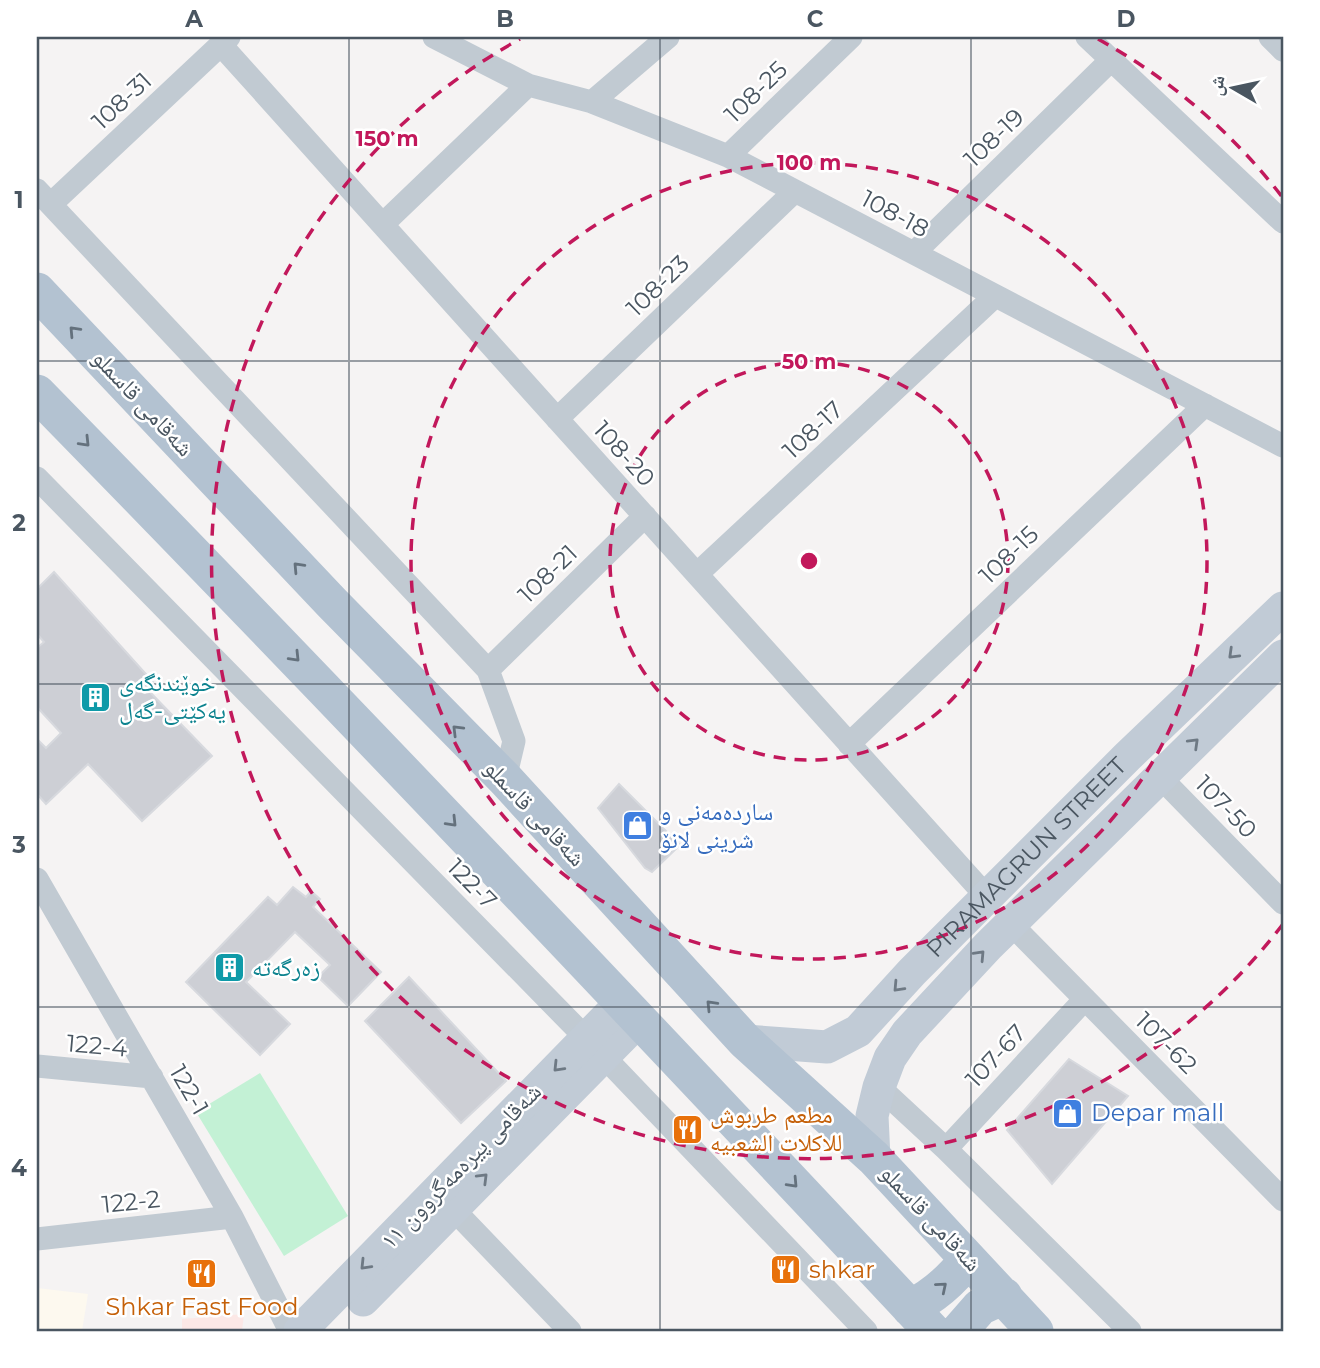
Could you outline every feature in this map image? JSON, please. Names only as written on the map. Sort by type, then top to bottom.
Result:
[{"type":"main road","name":"شەقامی قاسملو","points":[[37,291],[332,603],[505,779],[745,1041],[874,1158],[1035,1331]]},
{"type":"main road","points":[[37,393],[284,645],[921,1320],[936,1293],[968,1259]]},
{"type":"main road","name":"PIRAMAGRUN STREET","points":[[745,1041],[827,1046],[858,1031],[912,972],[1127,757],[1283,608]]},
{"type":"main road","name":"PIRAMAGRUN STREET","points":[[874,1158],[872,1116],[878,1087],[890,1058],[907,1033],[1011,924],[1283,656]]},
{"type":"main road","name":"شەقامی پیرەمەگروون ١١","points":[[300,1331],[631,1010]]},
{"type":"main road","name":"شەقامی پیرەمەگروون ١١","points":[[332,1331],[453,1209],[595,1047]]},
{"type":"main road","points":[[959,1331],[980,1307],[1004,1296]]},
{"type":"street","name":"108-18","points":[[434,37],[528,85],[592,102],[728,156],[1283,446]]},
{"type":"street","points":[[592,102],[668,37]]},
{"type":"street","name":"108-25","points":[[728,156],[851,37]]},
{"type":"street","points":[[1087,37],[1283,222]]},
{"type":"street","points":[[1270,37],[1283,50]]},
{"type":"street","name":"108-31","points":[[44,197],[225,41]]},
{"type":"street","name":"108-20","points":[[225,41],[383,224],[988,898]]},
{"type":"street","name":"108-19","points":[[914,253],[1111,60]]},
{"type":"street","points":[[383,224],[528,85]]},
{"type":"street","name":"108-23","points":[[557,419],[795,191]]},
{"type":"street","points":[[44,197],[488,670],[514,741],[505,779]]},
{"type":"street","name":"108-17","points":[[696,574],[995,296]]},
{"type":"street","name":"108-15","points":[[849,744],[1205,405]]},
{"type":"street","name":"122-7","points":[[37,478],[595,1047],[866,1331]]},
{"type":"street","name":"108-21","points":[[488,670],[645,516]]},
{"type":"street","name":"107-50","points":[[1160,777],[1283,903]]},
{"type":"street","name":"122-1","points":[[37,879],[232,1217],[290,1331]]},
{"type":"street","name":"107-62","points":[[1011,924],[1283,1200]]},
{"type":"street","name":"107-67","points":[[946,1149],[1085,999]]},
{"type":"street","name":"122-4","points":[[37,1066],[152,1077]]},
{"type":"street","points":[[878,1087],[946,1149],[1130,1331]]},
{"type":"street","points":[[453,1209],[570,1331]]},
{"type":"street","name":"122-2","points":[[37,1239],[232,1217]]},
{"type":"shaded area","points":[[37,1288],[88,1294],[82,1331],[37,1331]]},
{"type":"shaded area","points":[[244,1314],[242,1331],[182,1331],[182,1319]]},
{"type":"green space","points":[[260,1073],[348,1216],[284,1256],[196,1112]]},
{"type":"building","name":"خوێندنگەی یەکێتی-گەل","points":[[54,572],[153,682],[146,688],[212,756],[142,821],[88,764],[46,804],[37,794],[37,739],[46,748],[61,733],[37,707],[37,648],[44,642],[37,634],[37,589]]},
{"type":"building","name":"ساردەمەنی و شرینی لانۆ","points":[[619,784],[680,845],[652,872],[645,868],[598,808]]},
{"type":"building","name":"زەرگەتە","points":[[293,887],[306,897],[311,891],[320,899],[313,907],[381,972],[348,1006],[318,977],[330,965],[295,932],[246,982],[290,1024],[260,1055],[186,982],[268,897],[277,905]]},
{"type":"building","points":[[409,977],[506,1081],[461,1123],[365,1021]]},
{"type":"building","name":"Depar mall","points":[[1069,1059],[1128,1096],[1052,1184],[1007,1130]]},
{"type":"place","name":"خوێندنگەی یەکێتی-گەل","points":[[96,697]]},
{"type":"place","name":"ساردەمەنی و شرینی لانۆ","points":[[637,826]]},
{"type":"place","name":"زەرگەتە","points":[[229,968]]},
{"type":"place","name":"Depar mall","points":[[1068,1113]]},
{"type":"place","name":"مطعم طربوش للاكلات الشعبيه","points":[[687,1129]]},
{"type":"place","name":"shkar","points":[[786,1270]]},
{"type":"place","name":"Shkar Fast Food","points":[[202,1273]]}]
